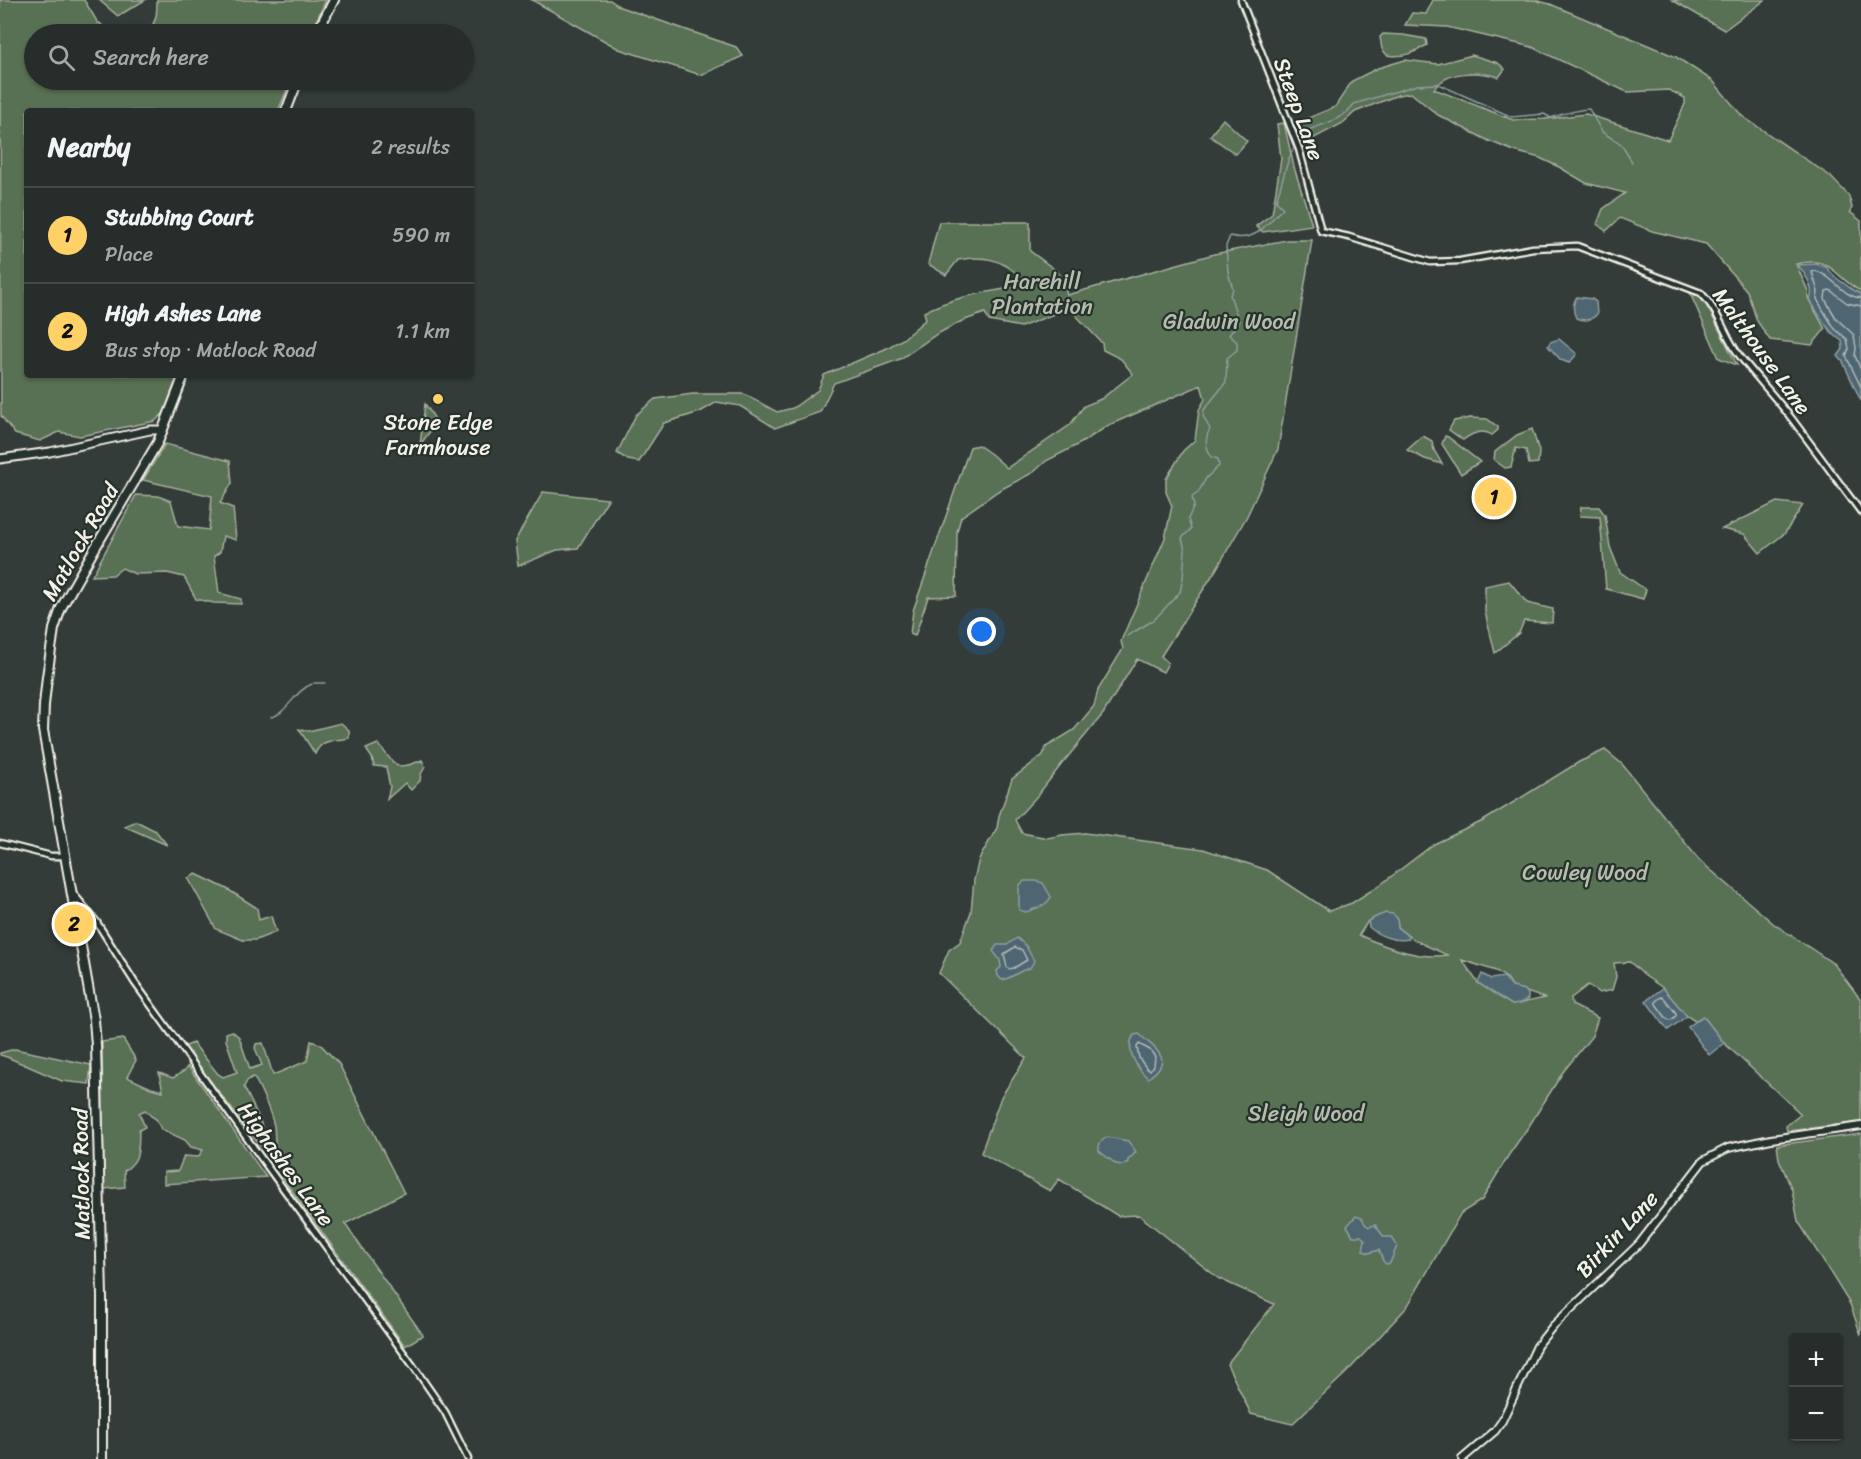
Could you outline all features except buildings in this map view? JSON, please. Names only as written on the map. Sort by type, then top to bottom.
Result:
[{"type":"main road","points":[[321,24],[334,0]]},
{"type":"main road","points":[[287,108],[294,90]]},
{"type":"main road","name":"Matlock Road","points":[[102,1459],[102,1285],[96,1045],[94,1020],[43,730],[44,705],[54,629],[61,608],[153,452],[183,378]]},
{"type":"main road","points":[[0,459],[50,452],[150,430],[163,430]]},
{"type":"street","name":"Steep Lane","points":[[1241,0],[1299,149],[1321,231]]},
{"type":"street","name":"Malthouse Lane","points":[[1321,231],[1349,237],[1430,262],[1460,261],[1533,248],[1577,246],[1701,293],[1722,322],[1729,340],[1738,353],[1791,418],[1861,512]]},
{"type":"street","points":[[0,843],[51,856],[65,856]]},
{"type":"street","name":"Highashes Lane","points":[[71,891],[96,921],[135,983],[414,1367],[445,1412],[468,1459]]},
{"type":"street","name":"Birkin Lane","points":[[1462,1459],[1495,1431],[1502,1421],[1537,1346],[1553,1326],[1639,1244],[1703,1161],[1728,1148],[1771,1139],[1861,1126]]},
{"type":"green space","points":[[0,0],[84,0],[101,24],[24,24],[24,90],[287,90],[279,108],[24,108],[24,378],[177,378],[164,413],[155,421],[80,436],[59,432],[40,441],[15,434],[1,416]]},
{"type":"green space","points":[[99,0],[145,0],[118,16]]},
{"type":"green space","points":[[157,0],[326,0],[315,24],[153,24],[157,12]]},
{"type":"green space","points":[[532,0],[610,0],[620,7],[736,47],[743,56],[701,75],[619,49]]},
{"type":"green space","points":[[1433,0],[1534,0],[1550,4],[1676,57],[1713,81],[1742,116],[1830,176],[1849,196],[1852,208],[1850,212],[1861,221],[1861,291],[1828,266],[1816,262],[1796,264],[1808,291],[1808,298],[1825,329],[1812,345],[1770,340],[1757,321],[1747,291],[1706,244],[1652,231],[1620,218],[1606,231],[1597,224],[1603,209],[1625,193],[1586,183],[1540,158],[1489,141],[1438,115],[1411,93],[1398,95],[1355,112],[1343,123],[1301,145],[1294,124],[1335,107],[1352,81],[1378,68],[1405,60],[1438,64],[1472,55],[1498,63],[1505,69],[1499,77],[1473,73],[1455,75],[1447,78],[1434,89],[1513,120],[1586,114],[1668,140],[1685,104],[1685,98],[1669,90],[1627,92],[1532,47],[1447,27],[1405,25],[1412,13],[1426,14]]},
{"type":"green space","points":[[1672,0],[1765,0],[1724,30]]},
{"type":"green space","points":[[1383,34],[1426,39],[1427,45],[1408,54],[1387,55],[1382,49],[1380,37]]},
{"type":"green space","points":[[1223,119],[1247,141],[1236,154],[1210,136]]},
{"type":"green space","points":[[1284,123],[1294,167],[1312,225],[1263,232],[1256,226],[1272,214],[1281,159],[1277,124]]},
{"type":"green space","points":[[939,222],[1030,222],[1030,251],[1058,272],[1067,295],[1214,254],[1287,240],[1312,240],[1278,449],[1247,516],[1161,656],[1168,663],[1163,672],[1137,659],[1103,714],[1015,820],[1022,833],[1048,838],[1085,833],[1203,849],[1267,870],[1329,911],[1352,903],[1434,844],[1483,821],[1579,762],[1605,750],[1622,764],[1699,860],[1774,924],[1834,964],[1861,1000],[1861,1122],[1787,1131],[1786,1126],[1801,1114],[1724,1043],[1703,1016],[1695,1021],[1687,1016],[1663,988],[1630,962],[1614,963],[1616,977],[1612,990],[1599,993],[1588,985],[1571,998],[1572,1005],[1598,1018],[1592,1036],[1563,1072],[1482,1200],[1461,1213],[1407,1307],[1347,1372],[1292,1424],[1251,1414],[1227,1364],[1274,1304],[1218,1278],[1139,1215],[1118,1216],[1059,1179],[1050,1191],[981,1153],[1001,1097],[1026,1058],[939,973],[949,950],[960,942],[971,912],[974,880],[979,859],[997,828],[1012,779],[1043,755],[1046,747],[1074,730],[1094,706],[1098,690],[1123,649],[1121,641],[1165,538],[1172,506],[1166,492],[1166,479],[1183,451],[1195,440],[1199,410],[1205,399],[1201,385],[1109,425],[1046,461],[1034,472],[998,491],[961,517],[957,532],[956,596],[928,597],[915,636],[910,634],[913,611],[970,447],[978,445],[1007,468],[1070,425],[1084,406],[1101,399],[1133,374],[1121,359],[1103,350],[1102,343],[1069,308],[1021,327],[989,321],[985,313],[962,321],[937,334],[900,359],[834,383],[820,412],[775,428],[740,406],[717,402],[700,412],[664,423],[639,462],[628,460],[617,453],[636,415],[655,399],[693,394],[744,394],[777,412],[793,408],[818,390],[824,375],[903,339],[926,319],[924,312],[960,298],[1021,286],[1021,277],[1007,266],[985,258],[958,260],[946,275],[928,264]],"holes":[[[1397,918],[1398,928],[1404,933],[1447,955],[1414,954],[1391,948],[1359,935],[1368,921]],[[1462,960],[1496,971],[1508,979],[1512,987],[1544,998],[1512,1005],[1478,983]]]},
{"type":"green space","points":[[1689,291],[1704,300],[1737,365],[1719,358]]},
{"type":"green space","points":[[425,404],[437,422],[420,445]]},
{"type":"green space","points":[[1470,418],[1487,419],[1498,427],[1498,430],[1492,435],[1485,432],[1477,433],[1463,440],[1449,430],[1454,421]]},
{"type":"green space","points":[[1532,429],[1539,451],[1538,463],[1529,464],[1526,450],[1516,448],[1511,467],[1505,468],[1494,460],[1495,452],[1517,435]]},
{"type":"green space","points":[[1423,436],[1432,441],[1442,464],[1407,450]]},
{"type":"green space","points":[[1445,436],[1480,462],[1461,474],[1442,444]]},
{"type":"green space","points":[[165,444],[230,461],[232,483],[220,503],[233,508],[236,540],[223,536],[220,552],[214,556],[219,593],[241,599],[241,604],[214,603],[196,599],[184,577],[167,573],[135,574],[122,568],[113,575],[92,576],[136,495],[158,496],[171,501],[178,526],[209,530],[212,496],[143,480]]},
{"type":"green space","points":[[543,492],[608,499],[578,548],[557,550],[518,566],[515,541]]},
{"type":"green space","points":[[1777,502],[1803,505],[1785,533],[1760,553],[1744,534],[1722,529]]},
{"type":"green space","points":[[1581,507],[1599,507],[1605,515],[1610,547],[1620,572],[1646,590],[1643,599],[1606,589],[1600,517],[1580,516]]},
{"type":"green space","points":[[1509,581],[1527,603],[1553,609],[1552,623],[1524,621],[1519,633],[1495,653],[1485,612],[1485,586]]},
{"type":"green space","points":[[341,723],[349,730],[349,738],[325,743],[315,754],[299,729],[309,731]]},
{"type":"green space","points":[[378,744],[392,761],[400,766],[422,760],[425,767],[420,781],[411,790],[405,783],[387,799],[390,787],[386,767],[374,766],[366,749]]},
{"type":"green space","points":[[136,821],[156,831],[167,845],[124,826]]},
{"type":"green space","points":[[196,874],[227,889],[257,908],[259,920],[271,916],[276,932],[256,940],[243,940],[216,929],[188,878]]},
{"type":"green space","points":[[232,1031],[239,1037],[250,1069],[262,1065],[255,1048],[256,1044],[263,1043],[273,1075],[307,1061],[311,1041],[320,1044],[339,1064],[404,1193],[345,1224],[423,1335],[405,1346],[281,1176],[286,1157],[283,1157],[276,1146],[273,1121],[256,1080],[253,1077],[244,1087],[259,1118],[270,1149],[279,1160],[276,1166],[184,1047],[193,1043],[223,1077],[237,1072],[226,1040],[226,1033]]},
{"type":"green space","points":[[123,1039],[136,1060],[127,1077],[151,1088],[163,1091],[159,1073],[173,1078],[188,1066],[266,1177],[164,1184],[164,1172],[178,1171],[184,1156],[198,1157],[203,1150],[191,1147],[185,1140],[161,1129],[156,1119],[145,1110],[139,1113],[145,1127],[139,1130],[136,1158],[124,1171],[125,1187],[104,1189],[102,1042]]},
{"type":"green space","points":[[15,1049],[91,1065],[89,1084],[62,1081],[0,1055],[0,1053]]},
{"type":"green space","points":[[1861,1134],[1861,1335],[1850,1304],[1798,1221],[1792,1190],[1779,1159],[1777,1145]]},
{"type":"water","points":[[1816,264],[1826,267],[1835,277],[1861,294],[1861,401],[1838,356],[1843,349],[1842,341],[1827,327],[1810,300],[1810,285],[1798,265]]},
{"type":"water","points":[[1577,297],[1592,299],[1596,302],[1597,314],[1588,320],[1576,318],[1574,302]]},
{"type":"water","points":[[1559,339],[1577,354],[1569,363],[1561,360],[1548,346],[1550,342]]},
{"type":"water","points":[[1024,881],[1043,883],[1051,897],[1049,900],[1026,912],[1019,910],[1019,886]]},
{"type":"water","points":[[1386,913],[1393,914],[1397,918],[1398,928],[1409,939],[1388,938],[1369,927],[1368,921]]},
{"type":"water","points":[[1017,938],[1026,946],[1034,961],[1030,968],[1002,980],[997,971],[1001,967],[1000,960],[993,951],[997,945],[1007,945]]},
{"type":"water","points":[[1482,974],[1491,979],[1504,977],[1512,987],[1525,990],[1528,999],[1520,1004],[1512,1005],[1478,983]]},
{"type":"water","points":[[1663,988],[1687,1016],[1668,1030],[1646,1001]]},
{"type":"water","points":[[1703,1016],[1724,1043],[1709,1055],[1688,1027]]},
{"type":"water","points":[[1139,1034],[1156,1050],[1162,1060],[1161,1065],[1148,1078],[1136,1064],[1131,1052],[1131,1040],[1134,1035]]},
{"type":"water","points":[[1107,1137],[1128,1141],[1136,1152],[1128,1162],[1123,1165],[1116,1164],[1099,1151],[1099,1143]]},
{"type":"water","points":[[1356,1216],[1362,1218],[1369,1227],[1375,1225],[1384,1237],[1392,1237],[1397,1246],[1390,1263],[1386,1264],[1383,1261],[1379,1250],[1369,1253],[1363,1251],[1365,1240],[1361,1236],[1353,1236],[1347,1226]]},
{"type":"waterway","points":[[1298,139],[1301,133],[1344,115],[1354,104],[1417,85],[1438,84],[1512,117],[1544,114],[1551,118],[1589,109],[1602,132],[1621,144],[1632,162]]},
{"type":"waterway","points":[[1127,636],[1154,620],[1180,592],[1185,550],[1182,538],[1191,529],[1188,519],[1194,506],[1192,497],[1198,493],[1206,478],[1219,466],[1218,459],[1211,457],[1207,447],[1206,440],[1210,429],[1203,416],[1204,410],[1226,382],[1227,358],[1237,350],[1237,342],[1229,335],[1239,322],[1230,295],[1233,289],[1228,272],[1226,246],[1230,236],[1247,237],[1260,231],[1283,208],[1276,201],[1296,143]]},
{"type":"waterway","points":[[314,683],[325,683]]},
{"type":"waterway","points":[[271,717],[281,712],[301,691],[312,684]]},
{"type":"place","name":"Stone Edge Farmhouse","points":[[438,399]]},
{"type":"place","name":"Stubbing Court","points":[[1494,497]]},
{"type":"place","name":"High Ashes Lane","points":[[74,924]]},
{"type":"park label","name":"Harehill Plantation","points":[[1042,294]]},
{"type":"park label","name":"Gladwin Wood","points":[[1229,321]]},
{"type":"park label","name":"Cowley Wood","points":[[1585,872]]},
{"type":"park label","name":"Sleigh Wood","points":[[1306,1113]]}]
